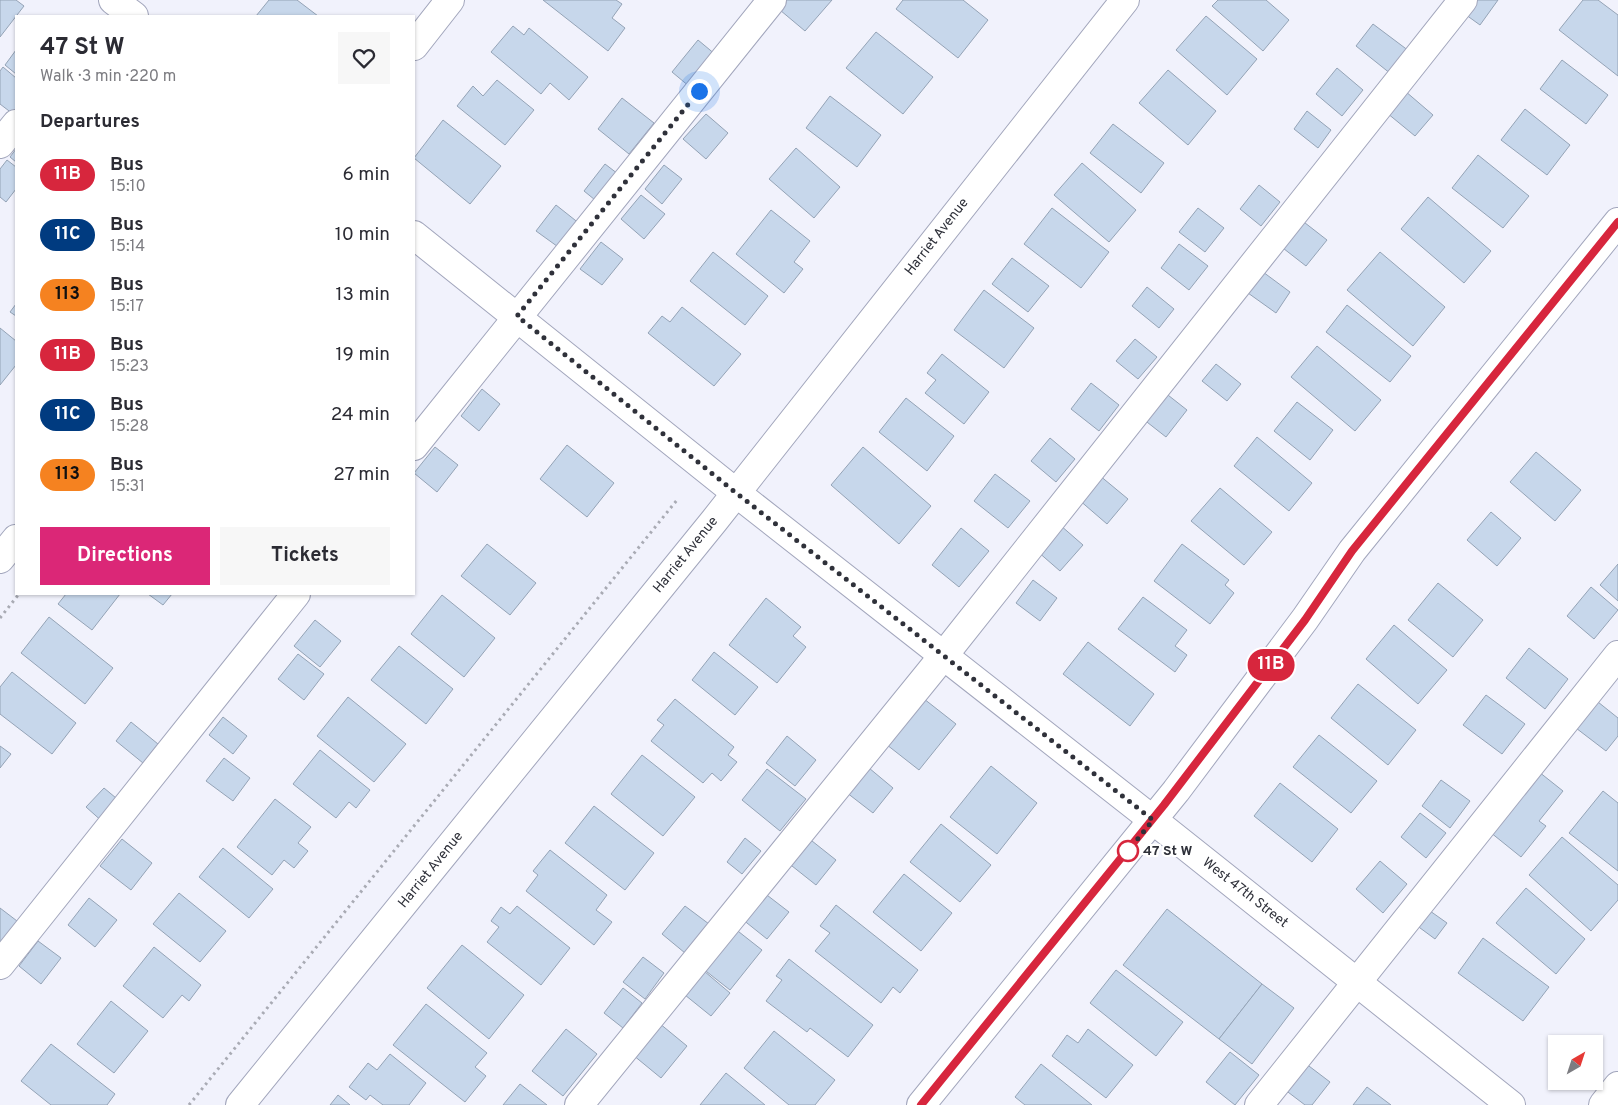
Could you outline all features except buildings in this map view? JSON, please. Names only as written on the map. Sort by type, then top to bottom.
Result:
[{"type":"street","points":[[415,45],[450,0]]},
{"type":"street","points":[[415,445],[772,0]]},
{"type":"street","name":"Harriet Avenue","points":[[240,1105],[708,529],[735,492],[1125,0]]},
{"type":"street","points":[[579,1105],[944,655],[1463,0]]},
{"type":"street","points":[[0,144],[15,125]]},
{"type":"street","points":[[921,1105],[1153,820],[1305,620],[1352,551],[1618,222]]},
{"type":"street","name":"West 47th Street","points":[[415,236],[735,492],[1153,820],[1511,1105]]},
{"type":"street","points":[[0,559],[15,540]]},
{"type":"street","points":[[0,965],[295,595]]},
{"type":"street","points":[[1259,1105],[1618,655]]},
{"type":"street","points":[[1603,1105],[1618,1086]]},
{"type":"path","points":[[189,1105],[677,500]]},
{"type":"path","points":[[0,618],[18,595]]},
{"type":"bus line","name":"11B","points":[[921,1105],[1164,805],[1305,620],[1352,551],[1618,222]]},
{"type":"place","name":"47 St W","points":[[1128,851]]},
{"type":"route","points":[[699,91],[517,316],[735,492],[1153,820],[1128,851]]}]
